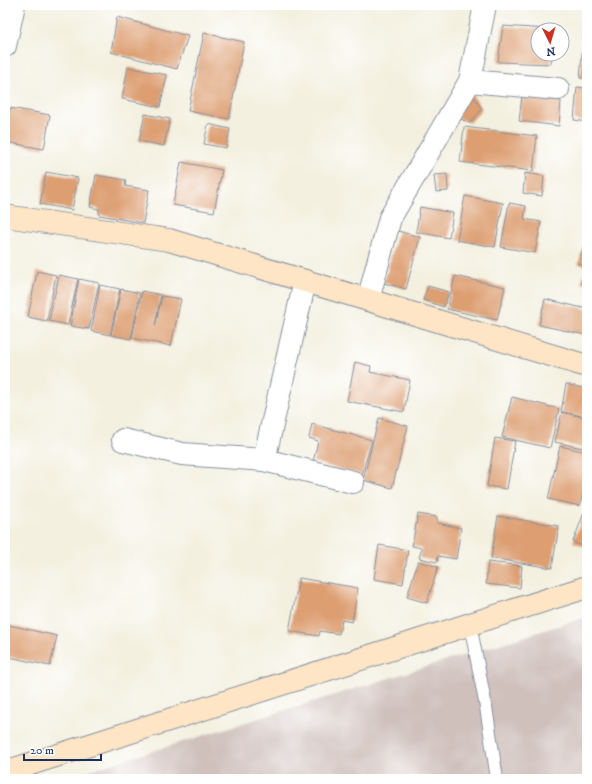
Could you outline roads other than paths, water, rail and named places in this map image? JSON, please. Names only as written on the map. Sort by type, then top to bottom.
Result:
[{"type":"street","points":[[5,46],[14,5]]},
{"type":"street","points":[[368,300],[390,218],[470,81],[485,5]]},
{"type":"street","points":[[470,81],[558,89]]},
{"type":"street","points":[[5,216],[169,240],[587,366]]},
{"type":"street","points":[[264,460],[305,281]]},
{"type":"street","points":[[123,440],[182,454],[264,460],[353,482]]},
{"type":"street","points":[[5,772],[587,587]]},
{"type":"lane","points":[[470,624],[486,706],[497,779]]}]
